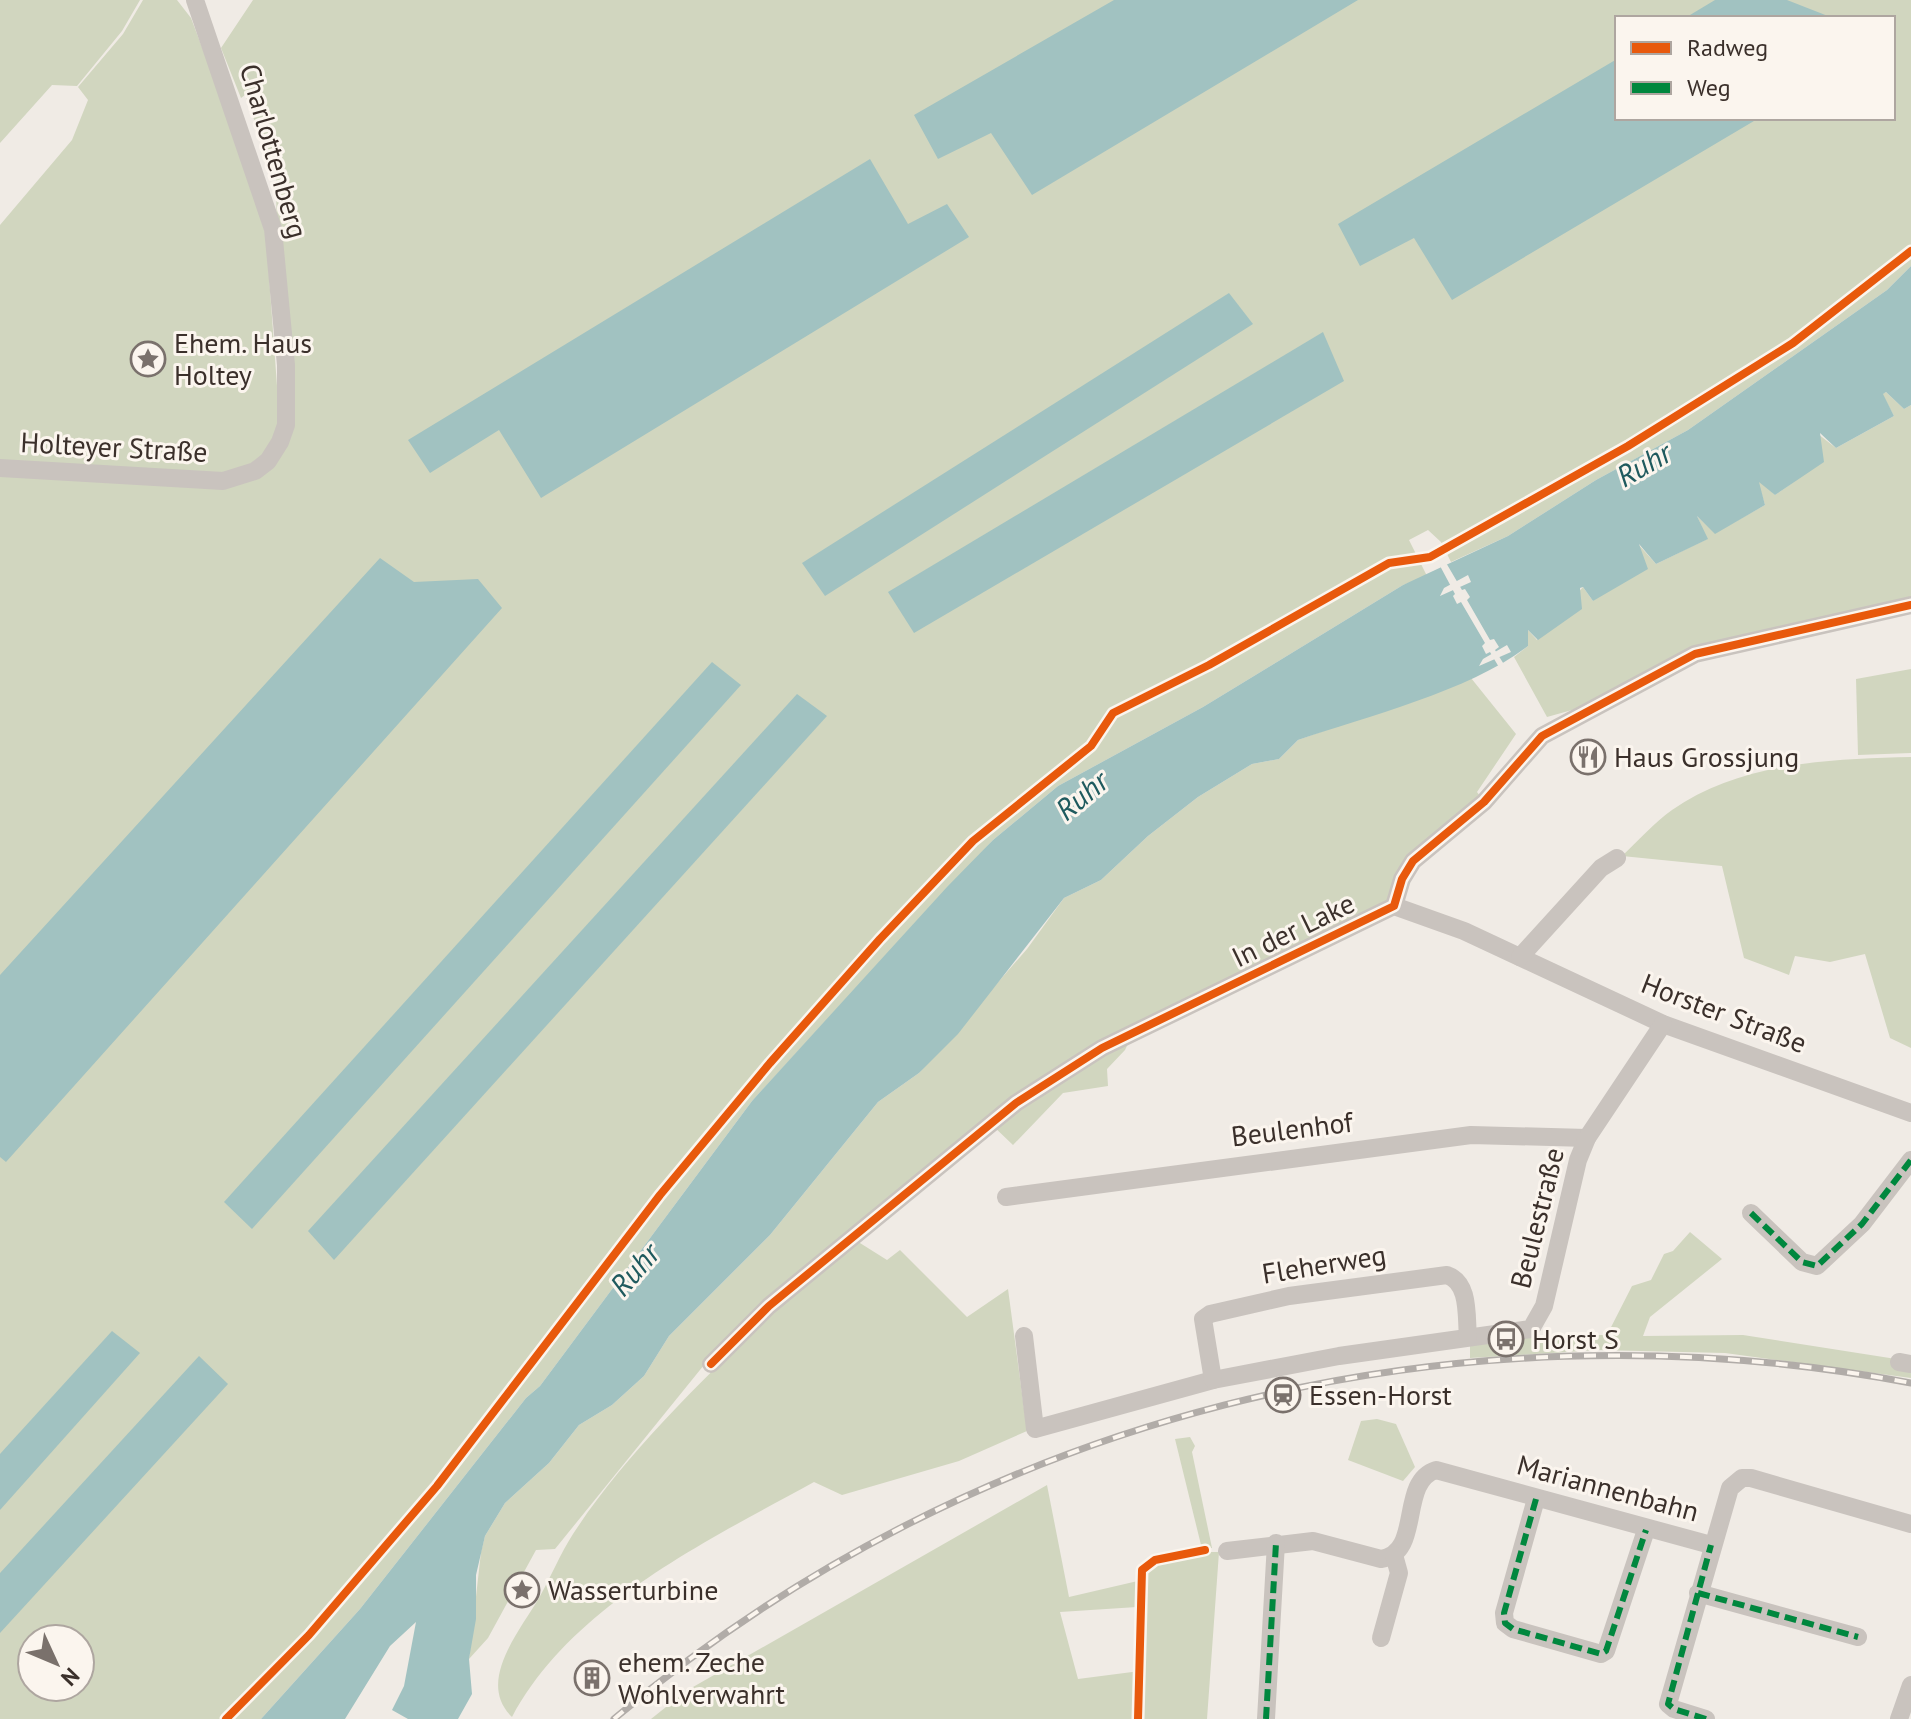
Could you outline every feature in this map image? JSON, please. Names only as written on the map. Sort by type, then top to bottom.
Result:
[{"type":"street","name":"Charlottenberg","points":[[195,0],[273,229],[286,365],[286,425],[268,461]]},
{"type":"street","name":"Holteyer Straße","points":[[0,468],[223,481],[255,471],[268,461]]},
{"type":"street","points":[[1396,900],[1402,879],[1413,861],[1484,802],[1542,736],[1695,654],[1911,605]]},
{"type":"street","points":[[1520,957],[1601,868],[1617,858]]},
{"type":"street","name":"Horster Straße","points":[[1396,900],[1663,1024],[1911,1113]]},
{"type":"street","name":"In der Lake","points":[[711,1364],[769,1306],[1016,1103],[1115,1041],[1396,900]]},
{"type":"street","name":"Beulestraße","points":[[1468,1337],[1531,1329],[1541,1317],[1578,1160],[1587,1138],[1663,1024]]},
{"type":"street","name":"Beulenhof","points":[[1006,1197],[1471,1135],[1587,1138]]},
{"type":"street","points":[[1751,1213],[1802,1262],[1817,1266],[1862,1224],[1911,1160]]},
{"type":"street","name":"Fleherweg","points":[[1213,1380],[1203,1319],[1210,1314],[1289,1296],[1450,1276],[1463,1289],[1468,1337]]},
{"type":"street","points":[[1024,1336],[1035,1429],[1213,1380],[1339,1356],[1468,1337]]},
{"type":"street","name":"Mariannenbahn","points":[[1381,1638],[1399,1573],[1394,1555],[1402,1545],[1419,1485],[1429,1472],[1445,1471],[1646,1530],[1711,1545],[1730,1488],[1742,1478],[1911,1524]]},
{"type":"street","points":[[1536,1499],[1504,1613],[1505,1623],[1513,1629],[1601,1654],[1606,1651],[1646,1530]]},
{"type":"street","points":[[1227,1551],[1313,1541],[1381,1559],[1394,1555]]},
{"type":"street","points":[[1266,1719],[1276,1543]]},
{"type":"street","points":[[1706,1719],[1674,1709],[1668,1704],[1711,1545]]},
{"type":"street","points":[[1698,1593],[1858,1637]]},
{"type":"street","points":[[1899,1719],[1911,1685]]},
{"type":"green space","points":[[0,0],[140,0],[122,31],[77,86],[52,85],[0,143]]},
{"type":"green space","points":[[143,0],[177,0],[191,18],[225,108],[266,235],[280,427],[272,448],[235,475],[0,466],[0,225],[72,140],[88,100],[78,87],[123,34]]},
{"type":"green space","points":[[253,0],[1911,0],[1911,266],[1887,290],[1688,430],[1596,480],[1508,536],[1451,562],[1441,542],[1428,530],[1409,540],[1427,576],[1403,585],[1203,707],[1058,786],[993,840],[752,1101],[540,1386],[526,1398],[360,1609],[261,1719],[0,1719],[0,470],[223,486],[280,453],[276,179],[245,95],[241,98],[221,48]]},
{"type":"green space","points":[[1886,392],[1904,409],[1911,405],[1911,602],[1694,651],[1590,705],[1547,717],[1514,657],[1528,646],[1528,630],[1537,640],[1583,587],[1593,601],[1638,544],[1656,564],[1707,539],[1697,516],[1715,533],[1765,505],[1758,482],[1761,480],[1775,495],[1795,481],[1818,434],[1836,448],[1894,416],[1882,394]]},
{"type":"green space","points":[[1911,669],[1911,753],[1858,755],[1856,679]]},
{"type":"green space","points":[[1471,678],[1516,734],[1477,792],[1483,800],[1412,859],[1393,904],[1133,1033],[1125,1050],[1107,1069],[1108,1086],[1063,1093],[1013,1145],[991,1124],[704,1365],[555,1549],[536,1550],[488,1638],[469,1659],[481,1552],[485,1536],[505,1503],[549,1463],[579,1425],[612,1405],[644,1376],[669,1336],[770,1235],[878,1102],[919,1073],[1027,949],[1064,898],[1101,880],[1148,836],[1198,797],[1252,764],[1279,759],[1298,740]]},
{"type":"green space","points":[[1911,757],[1911,1048],[1890,1038],[1865,954],[1830,962],[1795,956],[1789,975],[1744,958],[1722,866],[1622,856],[1672,810],[1727,782],[1787,766],[1849,759]]},
{"type":"green space","points":[[1690,1232],[1722,1259],[1650,1317],[1643,1336],[1743,1335],[1911,1362],[1911,1378],[1725,1353],[1598,1350],[1470,1358],[1470,1342],[1541,1335],[1607,1335],[1632,1286],[1651,1280],[1664,1254],[1673,1251]]},
{"type":"green space","points":[[852,1238],[887,1260],[900,1250],[967,1317],[1008,1289],[1027,1431],[959,1461],[842,1495],[814,1482],[730,1528],[645,1580],[569,1641],[538,1677],[512,1717],[502,1703],[498,1688],[504,1657],[573,1534],[633,1455],[668,1417]]},
{"type":"green space","points":[[1377,1419],[1396,1424],[1415,1467],[1403,1481],[1348,1460],[1361,1421]]},
{"type":"green space","points":[[1190,1437],[1195,1446],[1192,1452],[1212,1548],[1202,1549],[1175,1439]]},
{"type":"green space","points":[[1047,1485],[1069,1597],[1142,1580],[1152,1564],[1162,1559],[1186,1553],[1219,1552],[1207,1719],[651,1719],[686,1691]],"holes":[[[1137,1607],[1140,1671],[1078,1679],[1060,1612]]]},
{"type":"water","points":[[1114,0],[1358,0],[1032,195],[991,133],[938,159],[914,115]]},
{"type":"water","points":[[1715,0],[1787,0],[1828,16],[1688,16]]},
{"type":"water","points":[[1615,60],[1615,120],[1756,120],[1452,300],[1414,238],[1360,266],[1338,224]]},
{"type":"water","points":[[870,159],[908,224],[947,204],[969,237],[541,498],[499,430],[430,473],[408,440]]},
{"type":"water","name":"Ruhr","points":[[1911,266],[1911,405],[1904,409],[1886,392],[1883,394],[1894,416],[1836,448],[1820,433],[1824,462],[1775,495],[1759,482],[1765,505],[1715,534],[1697,516],[1708,539],[1656,564],[1639,544],[1648,569],[1593,601],[1583,587],[1580,588],[1582,609],[1538,640],[1528,630],[1528,646],[1504,662],[1418,701],[1298,740],[1279,759],[1252,764],[1198,797],[1148,836],[1101,880],[1064,898],[958,1034],[919,1073],[878,1102],[770,1235],[669,1336],[644,1376],[612,1405],[579,1425],[549,1463],[505,1503],[485,1536],[476,1575],[476,1619],[469,1659],[472,1694],[458,1719],[408,1719],[392,1710],[404,1686],[416,1622],[390,1646],[345,1719],[261,1719],[360,1609],[526,1398],[540,1386],[752,1101],[993,840],[1058,786],[1203,707],[1403,585],[1508,536],[1596,480],[1688,430],[1887,290]],"holes":[[[1468,575],[1471,582],[1440,596],[1444,588]],[[1507,645],[1511,652],[1479,666],[1483,659]]]},
{"type":"water","points":[[1229,293],[1253,324],[825,596],[802,563]]},
{"type":"water","points":[[1323,332],[1344,381],[914,633],[888,592]]},
{"type":"water","points":[[380,558],[414,582],[478,579],[502,608],[6,1162],[0,1157],[0,975]]},
{"type":"water","points":[[712,662],[741,685],[252,1229],[224,1202]]},
{"type":"water","points":[[797,694],[827,716],[334,1260],[308,1231]]},
{"type":"water","points":[[112,1331],[140,1353],[0,1510],[0,1454]]},
{"type":"water","points":[[199,1356],[228,1384],[0,1633],[0,1573]]},
{"type":"pier","points":[[1445,561],[1462,590],[1465,589],[1470,597],[1467,600],[1490,640],[1494,639],[1499,647],[1495,650],[1505,666],[1500,669],[1490,652],[1486,654],[1482,646],[1485,643],[1461,602],[1457,604],[1439,564]]},
{"type":"railway","points":[[614,1719],[753,1614],[903,1527],[1060,1457],[1224,1405],[1393,1371],[1564,1356],[1738,1360],[1911,1383]]},
{"type":"marked path","points":[[1751,1213],[1802,1262],[1817,1266],[1862,1224],[1911,1160]]},
{"type":"marked path","points":[[1536,1499],[1504,1613],[1505,1623],[1513,1629],[1601,1654],[1606,1651],[1646,1530]]},
{"type":"marked path","points":[[1266,1719],[1276,1543]]},
{"type":"marked path","points":[[1706,1719],[1674,1709],[1668,1704],[1711,1545]]},
{"type":"marked path","points":[[1698,1593],[1858,1637]]},
{"type":"cycle path","points":[[226,1719],[309,1635],[437,1486],[660,1195],[770,1063],[880,939],[973,841],[1091,746],[1113,713],[1209,665],[1389,563],[1430,557],[1628,446],[1793,343],[1911,251]]},
{"type":"cycle path","points":[[711,1364],[769,1306],[1016,1103],[1102,1048],[1394,906],[1402,879],[1413,861],[1484,802],[1542,736],[1695,654],[1911,605]]},
{"type":"cycle path","points":[[1138,1719],[1142,1570],[1155,1560],[1205,1550]]},
{"type":"place","name":"Ehem. Haus Holtey","points":[[148,359]]},
{"type":"place","name":"Haus Grossjung","points":[[1588,757]]},
{"type":"place","name":"Horst S","points":[[1506,1339]]},
{"type":"place","name":"Essen-Horst","points":[[1283,1395]]},
{"type":"place","name":"Wasserturbine","points":[[522,1590]]},
{"type":"place","name":"ehem. Zeche Wohlverwahrt","points":[[592,1678]]}]
